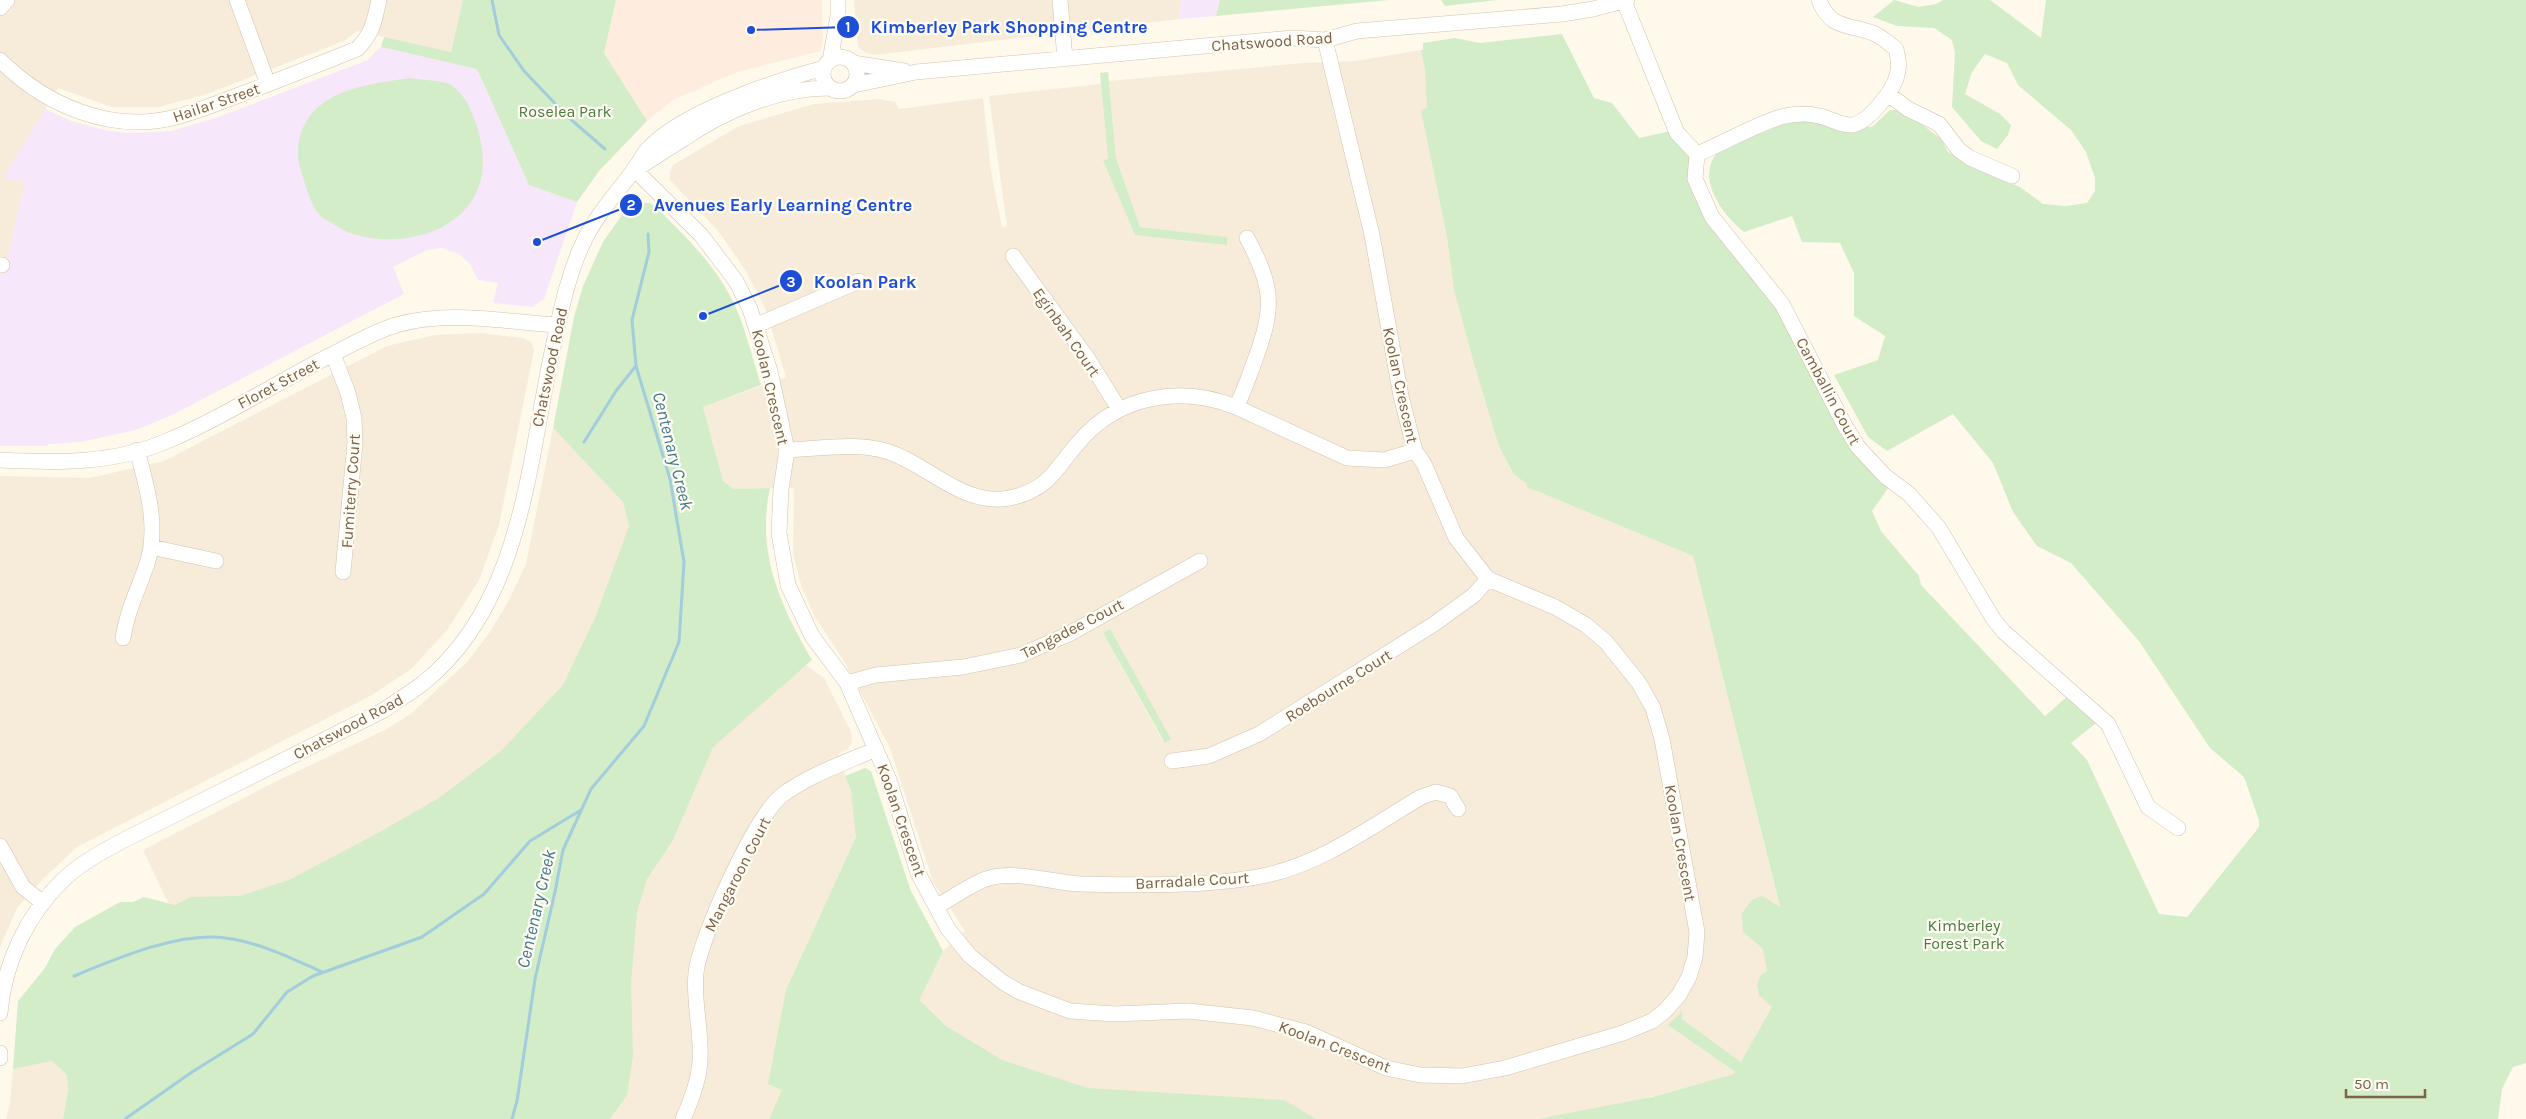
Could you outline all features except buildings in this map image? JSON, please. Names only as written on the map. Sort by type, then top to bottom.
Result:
[{"type":"street","points":[[0,8],[7,0]]},
{"type":"street","points":[[237,0],[268,84]]},
{"type":"street","name":"Hailar Street","points":[[0,60],[24,82],[46,96],[82,113],[106,119],[149,121],[174,118],[357,49],[368,37],[372,29],[379,0]]},
{"type":"street","points":[[838,0],[838,16],[823,78],[829,88],[839,92],[850,89],[854,85],[857,74],[851,61],[838,16]]},
{"type":"street","points":[[1060,0],[1065,59]]},
{"type":"street","points":[[1625,0],[1677,133],[1697,154],[1781,117],[1800,114],[1820,116],[1839,124],[1854,125],[1868,118],[1888,94],[1897,77],[1899,62],[1896,49],[1873,34],[1833,21],[1823,10],[1819,0]]},
{"type":"street","name":"Chatswood Road","points":[[854,85],[916,72],[1293,38],[1324,40],[1357,31],[1562,14],[1593,9],[1625,0]]},
{"type":"street","name":"Koolan Crescent","points":[[634,170],[701,235],[725,265],[736,281],[757,325],[787,450],[781,489],[779,533],[788,585],[812,636],[847,683],[876,749],[918,873],[955,940],[987,971],[1020,992],[1070,1010],[1115,1014],[1188,1011],[1254,1018],[1306,1032],[1386,1068],[1420,1075],[1462,1076],[1505,1068],[1623,1033],[1652,1021],[1669,1006],[1689,977],[1695,957],[1697,932],[1662,739],[1653,708],[1639,682],[1624,661],[1586,625],[1555,606],[1488,579],[1456,538],[1424,464],[1415,451],[1401,396],[1372,234],[1324,40]]},
{"type":"street","points":[[827,64],[838,57],[851,61]]},
{"type":"street","name":"Chatswood Road","points":[[851,61],[916,72]]},
{"type":"street","name":"Chatswood Road","points":[[0,1013],[7,972],[13,954],[25,930],[43,903],[63,880],[94,856],[384,710],[423,683],[456,649],[488,602],[514,539],[568,283],[584,240],[608,201],[634,170],[699,122],[783,79],[827,64]]},
{"type":"street","name":"Chatswood Road","points":[[699,122],[770,97],[806,89],[829,88]]},
{"type":"street","points":[[1888,94],[1908,109],[1939,124],[1959,150],[1970,158],[2012,176]]},
{"type":"street","name":"Camballin Court","points":[[1697,154],[1695,179],[1712,218],[1782,304],[1844,426],[1858,447],[1885,476],[1909,494],[1939,528],[1994,620],[2004,632],[2108,724],[2148,807],[2178,828]]},
{"type":"street","points":[[1236,407],[1269,318],[1269,299],[1261,264],[1248,238]]},
{"type":"street","name":"Eginbah Court","points":[[1013,256],[1088,359],[1118,409]]},
{"type":"street","points":[[757,325],[859,281]]},
{"type":"street","name":"Floret Street","points":[[0,460],[85,461],[137,450],[175,437],[376,332],[420,320],[481,317],[558,325]]},
{"type":"street","name":"Fumiterry Court","points":[[333,354],[348,394],[355,434],[343,572]]},
{"type":"street","points":[[787,450],[864,448],[883,450],[919,466],[967,494],[998,500],[1035,491],[1050,480],[1078,442],[1118,409],[1144,400],[1182,395],[1204,397],[1236,407],[1348,458],[1384,460],[1415,451]]},
{"type":"street","points":[[123,638],[126,618],[147,564],[150,547],[151,507],[137,450]]},
{"type":"street","points":[[150,547],[216,561]]},
{"type":"street","name":"Tangadee Court","points":[[847,683],[876,675],[963,667],[1021,655],[1069,634],[1200,561]]},
{"type":"street","name":"Roebourne Court","points":[[1172,760],[1209,756],[1260,734],[1434,624],[1474,595],[1488,579]]},
{"type":"street","name":"Mangaroon Court","points":[[684,1119],[694,1093],[700,1061],[695,1002],[696,972],[702,944],[713,914],[762,819],[780,797],[802,783],[876,749]]},
{"type":"street","name":"Barradale Court","points":[[937,906],[987,879],[1008,876],[1079,884],[1208,883],[1264,876],[1296,866],[1325,853],[1421,797],[1436,792],[1450,796],[1458,809]]},
{"type":"street","points":[[0,846],[23,888],[43,903]]},
{"type":"street","points":[[0,1053],[0,1058]]},
{"type":"shaded area","points":[[0,0],[463,0],[451,52],[357,31],[344,41],[204,95],[158,107],[112,107],[58,88],[4,177],[25,183],[8,254],[0,274]]},
{"type":"shaded area","points":[[616,0],[822,0],[823,40],[820,51],[737,72],[673,100],[647,121],[604,53]]},
{"type":"shaded area","points":[[854,0],[1181,0],[1179,19],[874,55],[866,53],[858,47]]},
{"type":"shaded area","points":[[1181,0],[1220,0],[1216,16],[1179,19]]},
{"type":"shaded area","points":[[381,47],[477,69],[529,185],[577,202],[544,299],[533,307],[493,303],[498,283],[478,280],[470,264],[459,254],[442,248],[427,250],[393,267],[404,294],[172,415],[136,430],[80,442],[49,444],[46,446],[0,446],[0,274],[8,254],[25,183],[3,178],[45,109],[71,121],[104,130],[127,133],[171,131],[216,118],[368,60]]},
{"type":"shaded area","points":[[1421,50],[1527,487],[1693,556],[1780,908],[1778,1006],[1743,1064],[1682,1019],[1682,1016],[1670,1026],[1737,1074],[1566,1119],[1293,1119],[1085,1096],[1018,1075],[915,1004],[943,951],[965,931],[933,882],[890,748],[844,661],[815,617],[802,588],[793,554],[794,488],[734,489],[723,481],[703,407],[786,377],[765,308],[746,271],[719,232],[670,180],[670,172],[673,165],[739,126],[814,104],[880,99],[895,102],[899,109],[983,98],[991,171],[1002,228],[1007,226],[989,96],[1101,84],[1108,159],[1104,160],[1135,235],[1227,237],[1140,227],[1116,158],[1109,81],[1303,63],[1356,61]],"holes":[[[1110,629],[1164,743],[1103,633]]]},
{"type":"shaded area","points":[[480,333],[523,338],[531,342],[534,350],[499,525],[479,580],[448,629],[411,669],[372,695],[77,847],[44,878],[17,908],[0,947],[0,476],[90,478],[164,461],[387,346],[435,335]]},
{"type":"shaded area","points":[[553,428],[623,502],[629,526],[601,619],[535,743],[386,859],[173,913],[143,850],[279,780],[385,730],[412,713],[469,660],[490,632],[508,602],[526,564]]},
{"type":"shaded area","points":[[806,665],[824,678],[851,732],[852,742],[848,749],[838,754],[865,833],[856,837],[786,990],[782,1090],[769,1119],[607,1119],[639,879],[700,757]]},
{"type":"shaded area","points":[[52,1061],[67,1075],[68,1090],[63,1119],[6,1119],[10,1103],[13,1069]]},
{"type":"green space","name":"Roselea Park","points":[[463,0],[616,0],[604,53],[647,121],[599,171],[577,202],[529,185],[477,69],[381,47],[384,37],[451,52]]},
{"type":"green space","points":[[1220,0],[1389,0],[1216,16]]},
{"type":"green space","points":[[1441,0],[1497,0],[1445,6]]},
{"type":"green space","name":"Kimberley Forest Park","points":[[1894,0],[1919,7],[1936,4],[1943,0],[1990,0],[2041,38],[2046,0],[2526,0],[2526,1063],[2513,1067],[2502,1089],[2498,1119],[1538,1119],[1652,1097],[1734,1074],[1735,1072],[1668,1025],[1682,1011],[1682,1019],[1741,1062],[1772,1007],[1759,995],[1757,984],[1761,975],[1767,971],[1763,949],[1743,932],[1742,913],[1752,900],[1762,896],[1780,907],[1693,556],[1527,487],[1526,483],[1514,474],[1499,446],[1454,289],[1447,236],[1421,110],[1427,108],[1425,69],[1421,50],[1423,50],[1423,43],[1455,38],[1480,43],[1562,34],[1594,98],[1612,103],[1639,138],[1671,131],[1692,157],[1689,175],[1769,294],[1889,487],[1872,511],[1881,531],[1919,576],[1921,585],[2045,716],[2070,694],[2100,720],[2071,743],[2087,760],[2159,914],[2187,917],[2259,827],[2259,820],[2244,777],[2210,748],[2139,641],[2071,563],[2037,546],[2013,512],[1993,463],[1953,414],[1887,451],[1868,437],[1834,375],[1878,360],[1885,336],[1854,316],[1854,273],[1840,243],[1802,242],[1792,216],[1744,232],[1722,209],[1711,188],[1709,178],[1710,167],[1714,157],[1730,144],[1804,118],[1872,127],[1890,110],[1899,110],[1941,139],[1948,152],[1972,167],[2020,187],[2043,204],[2066,206],[2087,203],[2095,191],[2095,178],[2086,152],[2071,130],[2018,85],[2007,63],[1985,54],[1972,72],[1965,94],[2000,114],[2011,125],[2008,135],[1997,149],[1981,141],[1952,107],[1955,52],[1952,40],[1934,28],[1897,26],[1873,17]]},
{"type":"green space","points":[[1108,72],[1116,158],[1140,227],[1227,237],[1227,245],[1135,235],[1103,160],[1108,159],[1100,73]]},
{"type":"green space","points":[[410,78],[447,83],[461,93],[475,120],[480,140],[483,163],[479,186],[470,203],[457,217],[441,228],[422,235],[403,239],[383,239],[363,237],[345,231],[321,217],[311,201],[298,157],[302,131],[311,115],[323,103],[338,95],[355,88]]},
{"type":"green space","points":[[642,203],[650,203],[659,210],[705,259],[728,292],[743,326],[761,385],[703,407],[723,481],[734,489],[770,488],[766,512],[766,535],[774,578],[790,619],[812,660],[713,747],[673,840],[647,879],[637,912],[631,982],[633,1056],[627,1095],[610,1119],[63,1119],[68,1090],[67,1075],[52,1061],[13,1069],[18,1001],[45,968],[55,949],[75,927],[120,902],[133,902],[144,897],[175,905],[191,897],[240,896],[289,880],[439,798],[501,751],[563,685],[596,616],[629,526],[623,502],[553,428],[574,317],[583,286],[603,242],[624,212]]},
{"type":"green space","points":[[1110,629],[1171,739],[1165,743],[1103,633]]},
{"type":"green space","points":[[865,768],[871,771],[911,891],[943,951],[919,1000],[946,1026],[1002,1060],[1087,1088],[1284,1100],[1316,1119],[769,1119],[782,1090],[768,1084],[786,990],[856,837],[851,791],[845,776]]},
{"type":"waterway","name":"Centenary Creek","points":[[492,0],[499,35],[524,71],[568,117],[605,149]]},
{"type":"waterway","name":"Centenary Creek","points":[[512,1119],[517,1101],[535,979],[563,850],[591,789],[644,726],[679,642],[684,562],[670,479],[636,366],[632,320],[649,252],[648,234]]},
{"type":"waterway","points":[[584,442],[616,391],[635,367]]},
{"type":"waterway","points":[[125,1119],[192,1072],[253,1034],[287,992],[313,976],[422,937],[484,894],[530,841],[581,810]]},
{"type":"waterway","points":[[74,976],[168,942],[207,937],[250,943],[275,951],[322,972]]},
{"type":"place","name":"Kimberley Park Shopping Centre","points":[[751,30]]},
{"type":"place","name":"Avenues Early Learning Centre","points":[[537,242]]},
{"type":"place","name":"Koolan Park","points":[[703,316]]}]
